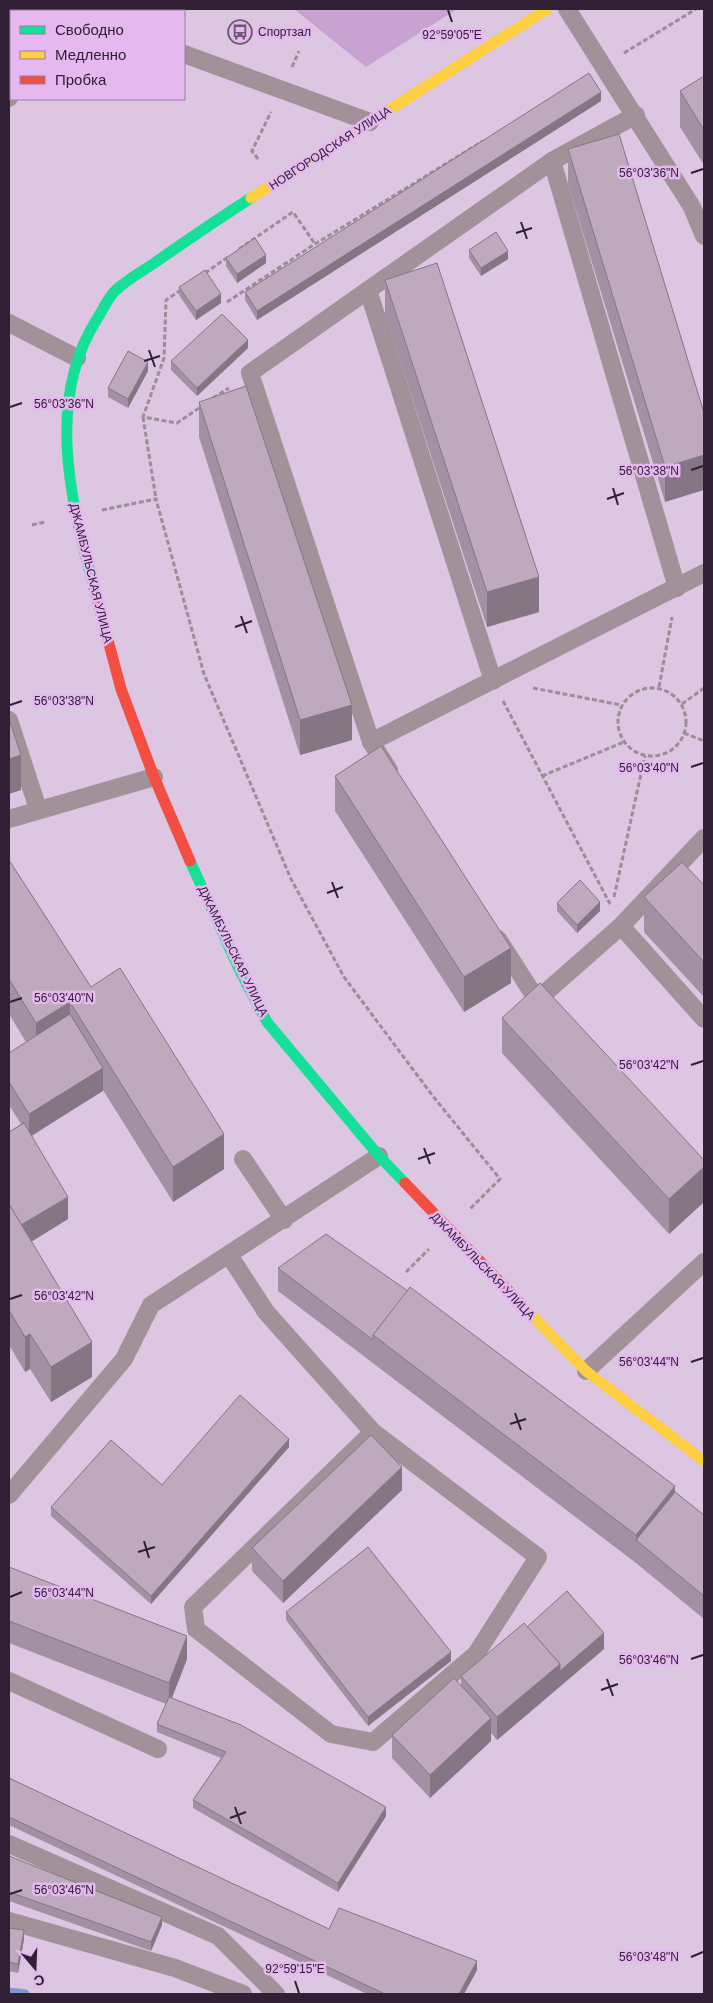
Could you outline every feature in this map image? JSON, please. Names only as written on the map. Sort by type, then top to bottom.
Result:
[{"type":"street","name":"НОВГОРОДСКАЯ УЛИЦА","points":[[115,291],[194,235],[547,9]]},
{"type":"street","name":"ДЖАМБУЛЬСКАЯ УЛИЦА","points":[[115,291],[92,327],[77,358],[69,392],[67,451],[74,515],[121,689],[154,777],[236,962],[267,1022],[379,1156],[448,1230],[586,1371],[704,1462]]},
{"type":"lane","points":[[567,9],[603,66],[698,204],[704,236]]},
{"type":"lane","points":[[185,54],[370,122]]},
{"type":"lane","points":[[398,784],[371,742],[250,373],[552,160],[636,115]]},
{"type":"lane","points":[[552,160],[677,588]]},
{"type":"lane","points":[[368,290],[493,680]]},
{"type":"lane","points":[[9,323],[77,358]]},
{"type":"lane","points":[[371,742],[704,573]]},
{"type":"lane","points":[[9,720],[38,809]]},
{"type":"lane","points":[[9,818],[154,777]]},
{"type":"lane","points":[[537,1000],[622,926],[704,838]]},
{"type":"lane","points":[[489,925],[537,1000],[557,1022]]},
{"type":"lane","points":[[622,926],[704,1019]]},
{"type":"lane","points":[[11,1487],[124,1359],[152,1305],[379,1156]]},
{"type":"lane","points":[[242,1159],[284,1220]]},
{"type":"lane","points":[[230,1255],[266,1312],[373,1432],[538,1557],[476,1654],[373,1742],[331,1734],[196,1629],[193,1607],[373,1432]]},
{"type":"lane","points":[[586,1371],[704,1262]]},
{"type":"lane","points":[[9,1681],[158,1749]]},
{"type":"lane","points":[[9,1844],[218,1936],[276,1994]]},
{"type":"lane","points":[[9,1921],[175,1968],[243,1994]]},
{"type":"path","points":[[603,66],[696,9]]},
{"type":"path","points":[[299,51],[252,151],[315,244]]},
{"type":"path","points":[[227,302],[315,244],[485,140]]},
{"type":"path","points":[[202,275],[293,212]]},
{"type":"path","points":[[187,285],[166,300],[164,358],[143,417],[156,499],[204,674],[291,879],[344,977],[432,1095],[500,1180],[406,1272]]},
{"type":"path","points":[[143,417],[177,423],[250,373]]},
{"type":"path","points":[[32,525],[156,499]]},
{"type":"path","points":[[659,688],[677,588]]},
{"type":"path","points":[[493,680],[621,706]]},
{"type":"path","points":[[493,680],[612,908],[645,756]]},
{"type":"path","points":[[648,687],[659,688],[676,697],[682,704],[686,723],[684,733],[673,749],[655,756],[645,756],[637,753],[624,742],[617,724],[621,706],[637,690],[648,687]]},
{"type":"path","points":[[682,704],[704,688]]},
{"type":"path","points":[[684,733],[704,741]]},
{"type":"path","points":[[542,776],[624,742]]},
{"type":"shaded area","points":[[294,9],[457,9],[366,67]]},
{"type":"building","points":[[589,73],[601,92],[257,311],[245,292]]},
{"type":"building","points":[[704,76],[704,130],[680,91]]},
{"type":"building","points":[[619,134],[704,413],[704,455],[665,467],[568,149]]},
{"type":"building","points":[[496,232],[508,251],[481,268],[469,250]]},
{"type":"building","points":[[255,238],[266,255],[237,274],[226,258]]},
{"type":"building","points":[[437,263],[539,577],[487,592],[385,280]]},
{"type":"building","points":[[205,270],[221,294],[196,311],[179,287]]},
{"type":"building","points":[[222,314],[248,340],[197,388],[171,361]]},
{"type":"building","points":[[128,351],[148,362],[128,399],[108,388]]},
{"type":"building","points":[[246,386],[352,705],[300,720],[199,402]]},
{"type":"building","points":[[9,719],[21,755],[9,759]]},
{"type":"building","points":[[381,746],[511,948],[464,977],[335,776]]},
{"type":"building","points":[[9,860],[91,987],[120,968],[224,1134],[173,1167],[70,1002],[36,1023],[9,979]]},
{"type":"building","points":[[682,862],[704,885],[704,962],[644,897]]},
{"type":"building","points":[[580,880],[600,902],[577,925],[557,903]]},
{"type":"building","points":[[540,983],[704,1160],[704,1167],[669,1199],[502,1018]]},
{"type":"building","points":[[70,1014],[103,1068],[29,1114],[9,1082],[9,1053]]},
{"type":"building","points":[[24,1123],[68,1197],[21,1225],[9,1204],[9,1132]]},
{"type":"building","points":[[9,1204],[92,1342],[51,1367],[30,1334],[25,1337],[9,1310]]},
{"type":"building","points":[[326,1234],[408,1291],[373,1335],[373,1340],[278,1268]]},
{"type":"building","points":[[410,1287],[675,1486],[636,1535],[373,1335]]},
{"type":"building","points":[[240,1395],[289,1439],[151,1596],[51,1507],[111,1440],[162,1485]]},
{"type":"building","points":[[371,1435],[402,1467],[283,1581],[252,1548]]},
{"type":"building","points":[[675,1492],[704,1515],[704,1596],[636,1540]]},
{"type":"building","points":[[368,1547],[451,1652],[368,1717],[286,1612]]},
{"type":"building","points":[[9,1567],[187,1636],[169,1683],[9,1621]]},
{"type":"building","points":[[567,1591],[604,1633],[560,1671],[560,1664],[527,1627]]},
{"type":"building","points":[[524,1623],[560,1664],[497,1717],[461,1676]]},
{"type":"building","points":[[454,1678],[491,1718],[430,1775],[392,1735]]},
{"type":"building","points":[[169,1697],[241,1725],[386,1807],[338,1883],[193,1800],[226,1752],[157,1724]]},
{"type":"building","points":[[9,1778],[329,1929],[339,1908],[477,1961],[459,1994],[385,1994],[9,1817]]},
{"type":"building","points":[[9,1856],[162,1917],[151,1942],[9,1892]]},
{"type":"building","points":[[9,1928],[24,1930],[18,1964],[9,1962]]},
{"type":"waterway","points":[[9,1992],[25,1994]]},
{"type":"traffic: fast","points":[[93,584],[77,518],[67,449],[67,415],[72,382],[81,350],[110,296],[116,290],[251,198]]},
{"type":"traffic: fast","points":[[190,861],[240,971],[267,1022],[379,1156],[405,1183]]},
{"type":"traffic: slow","points":[[251,198],[547,9]]},
{"type":"traffic: slow","points":[[522,1305],[586,1371],[704,1461]]},
{"type":"traffic: jam","points":[[93,584],[121,689],[154,777],[190,861]]},
{"type":"traffic: jam","points":[[405,1183],[522,1305]]},
{"type":"place","name":"Спортзал","points":[[240,32]]}]
